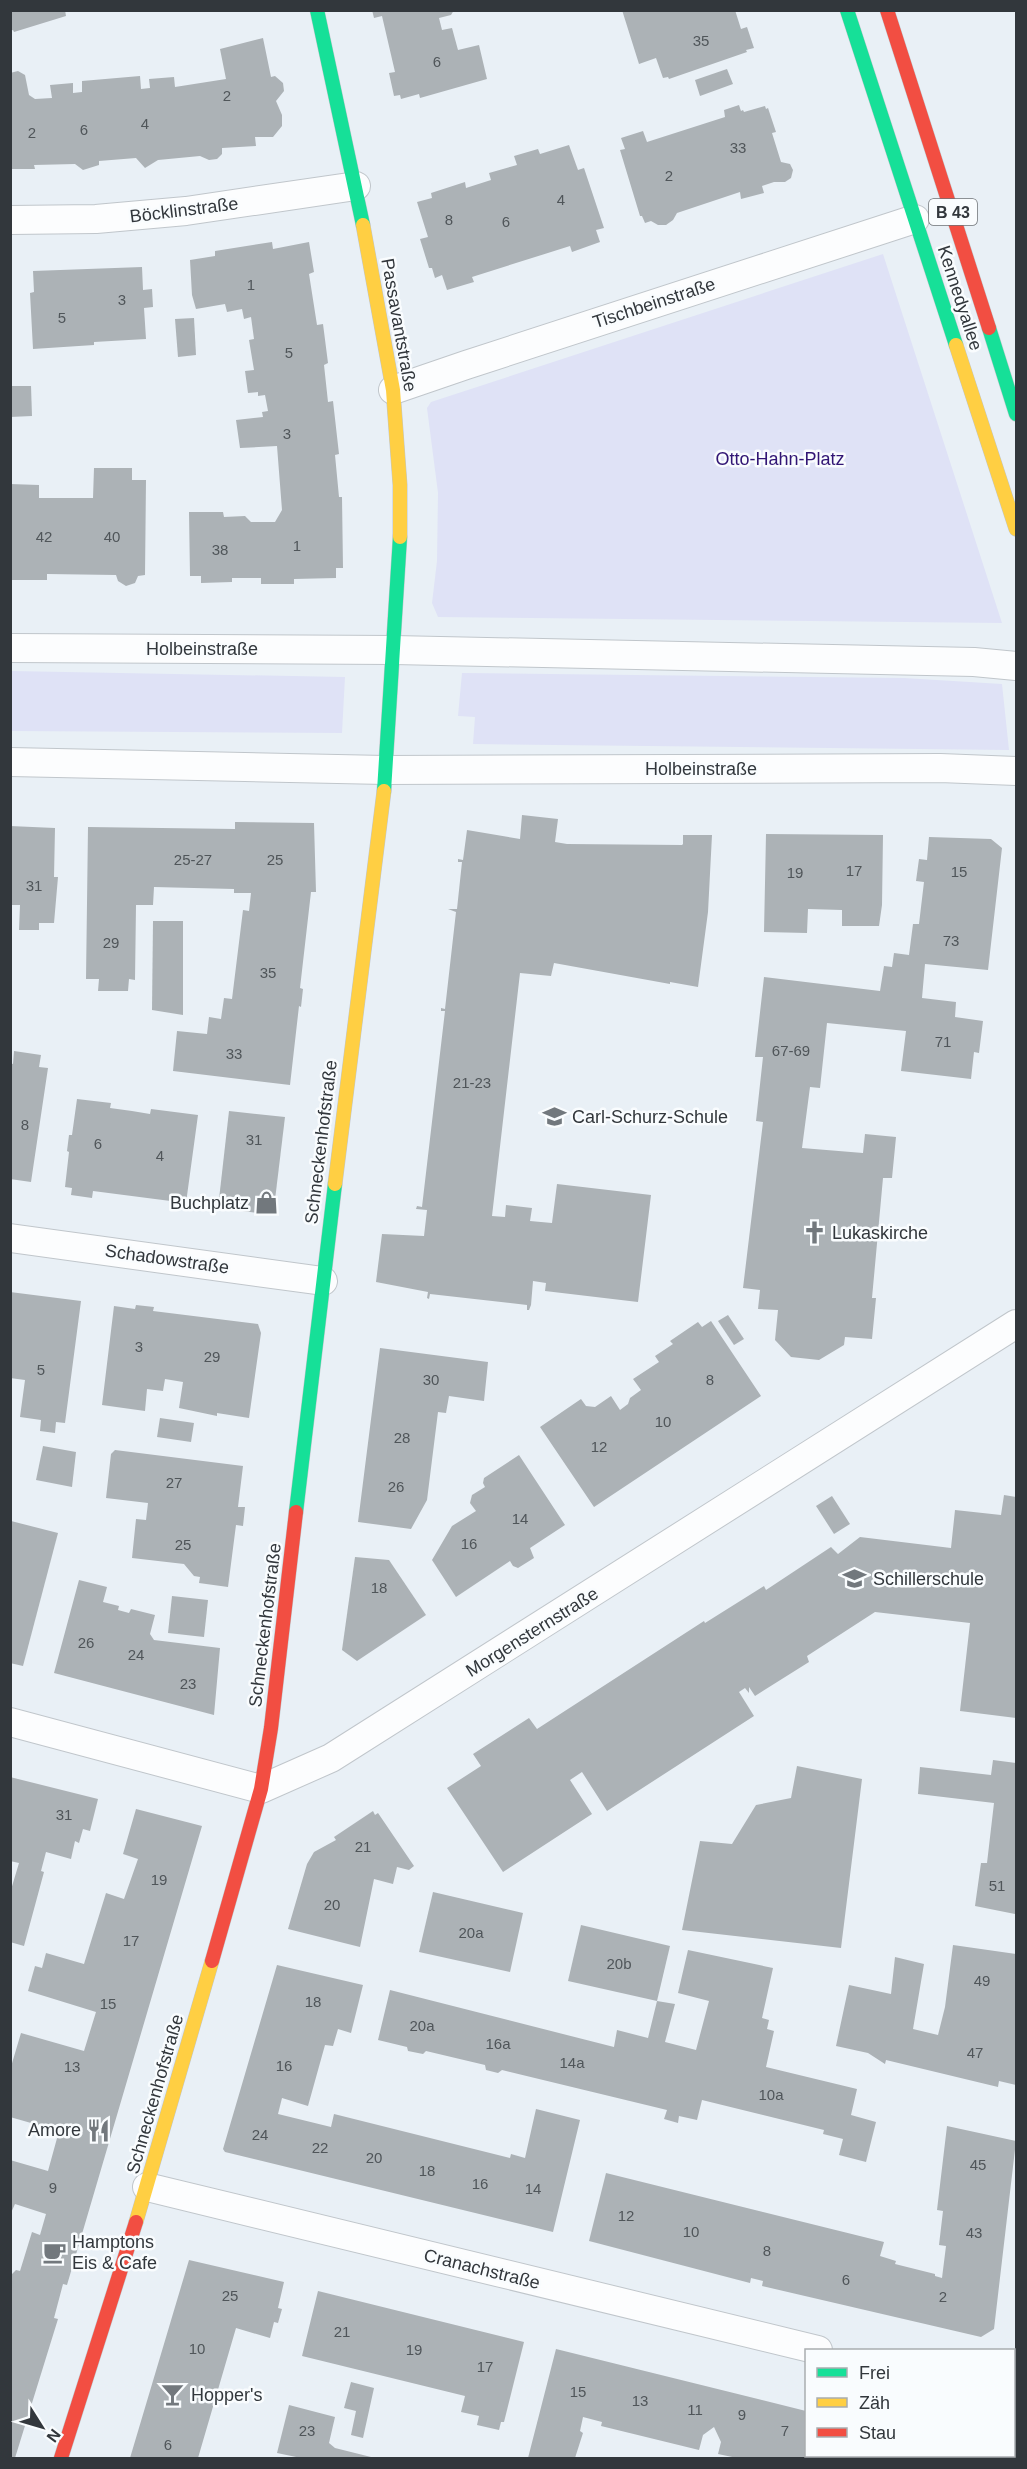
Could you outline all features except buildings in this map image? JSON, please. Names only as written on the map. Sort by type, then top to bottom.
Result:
[{"type":"street","name":"Passavantstraße","points":[[317,10],[356,186],[393,390],[400,485],[399,583],[394,650]]},
{"type":"street","name":"Kennedyallee","points":[[847,10],[1017,529]]},
{"type":"street","name":"Kennedyallee","points":[[887,10],[1017,414]]},
{"type":"street","name":"Böcklinstraße","points":[[10,220],[96,219],[186,212],[356,186]]},
{"type":"street","name":"Tischbeinstraße","points":[[393,390],[466,364],[915,219]]},
{"type":"street","name":"Holbeinstraße","points":[[10,648],[394,650],[974,662],[1017,666]]},
{"type":"street","points":[[385,770],[394,650]]},
{"type":"street","name":"Holbeinstraße","points":[[10,762],[385,770],[940,768],[1017,771]]},
{"type":"street","name":"Schneckenhofstraße","points":[[61,2458],[147,2187],[261,1789],[272,1728],[323,1281],[383,805],[385,770]]},
{"type":"street","name":"Schadowstraße","points":[[10,1238],[323,1281]]},
{"type":"street","name":"Morgensternstraße","points":[[261,1789],[331,1758],[1017,1324]]},
{"type":"street","points":[[10,1722],[261,1789]]},
{"type":"street","name":"Cranachstraße","points":[[147,2187],[814,2349]]},
{"type":"green space","name":"Otto-Hahn-Platz","points":[[883,254],[1002,623],[438,617],[432,603],[437,561],[438,493],[427,408],[431,402]]},
{"type":"green space","points":[[11,671],[345,677],[342,733],[11,731]]},
{"type":"green space","points":[[462,673],[904,678],[1002,684],[1009,750],[473,744],[475,717],[458,716]]},
{"type":"traffic: fast","points":[[317,10],[363,225]]},
{"type":"traffic: fast","points":[[847,10],[956,345]]},
{"type":"traffic: fast","points":[[989,328],[1016,414]]},
{"type":"traffic: fast","points":[[384,791],[400,537]]},
{"type":"traffic: fast","points":[[296,1512],[335,1184]]},
{"type":"traffic: slow","points":[[363,225],[393,390],[400,485],[400,537]]},
{"type":"traffic: slow","points":[[956,345],[1016,529]]},
{"type":"traffic: slow","points":[[335,1184],[384,791]]},
{"type":"traffic: slow","points":[[136,2222],[212,1961]]},
{"type":"traffic: jam","points":[[887,10],[989,328]]},
{"type":"traffic: jam","points":[[212,1961],[261,1789],[271,1728],[296,1512]]},
{"type":"traffic: jam","points":[[61,2458],[136,2222]]},
{"type":"place","name":"Carl-Schurz-Schule","points":[[554,1117]]},
{"type":"place","name":"Buchplatz","points":[[267,1203]]},
{"type":"place","name":"Lukaskirche","points":[[814,1233]]},
{"type":"place","name":"Schillerschule","points":[[855,1579]]},
{"type":"place","name":"Amore","points":[[99,2130]]},
{"type":"place","name":"Hamptons Eis & Cafe","points":[[54,2252]]},
{"type":"place","name":"Hopper's","points":[[173,2395]]}]
